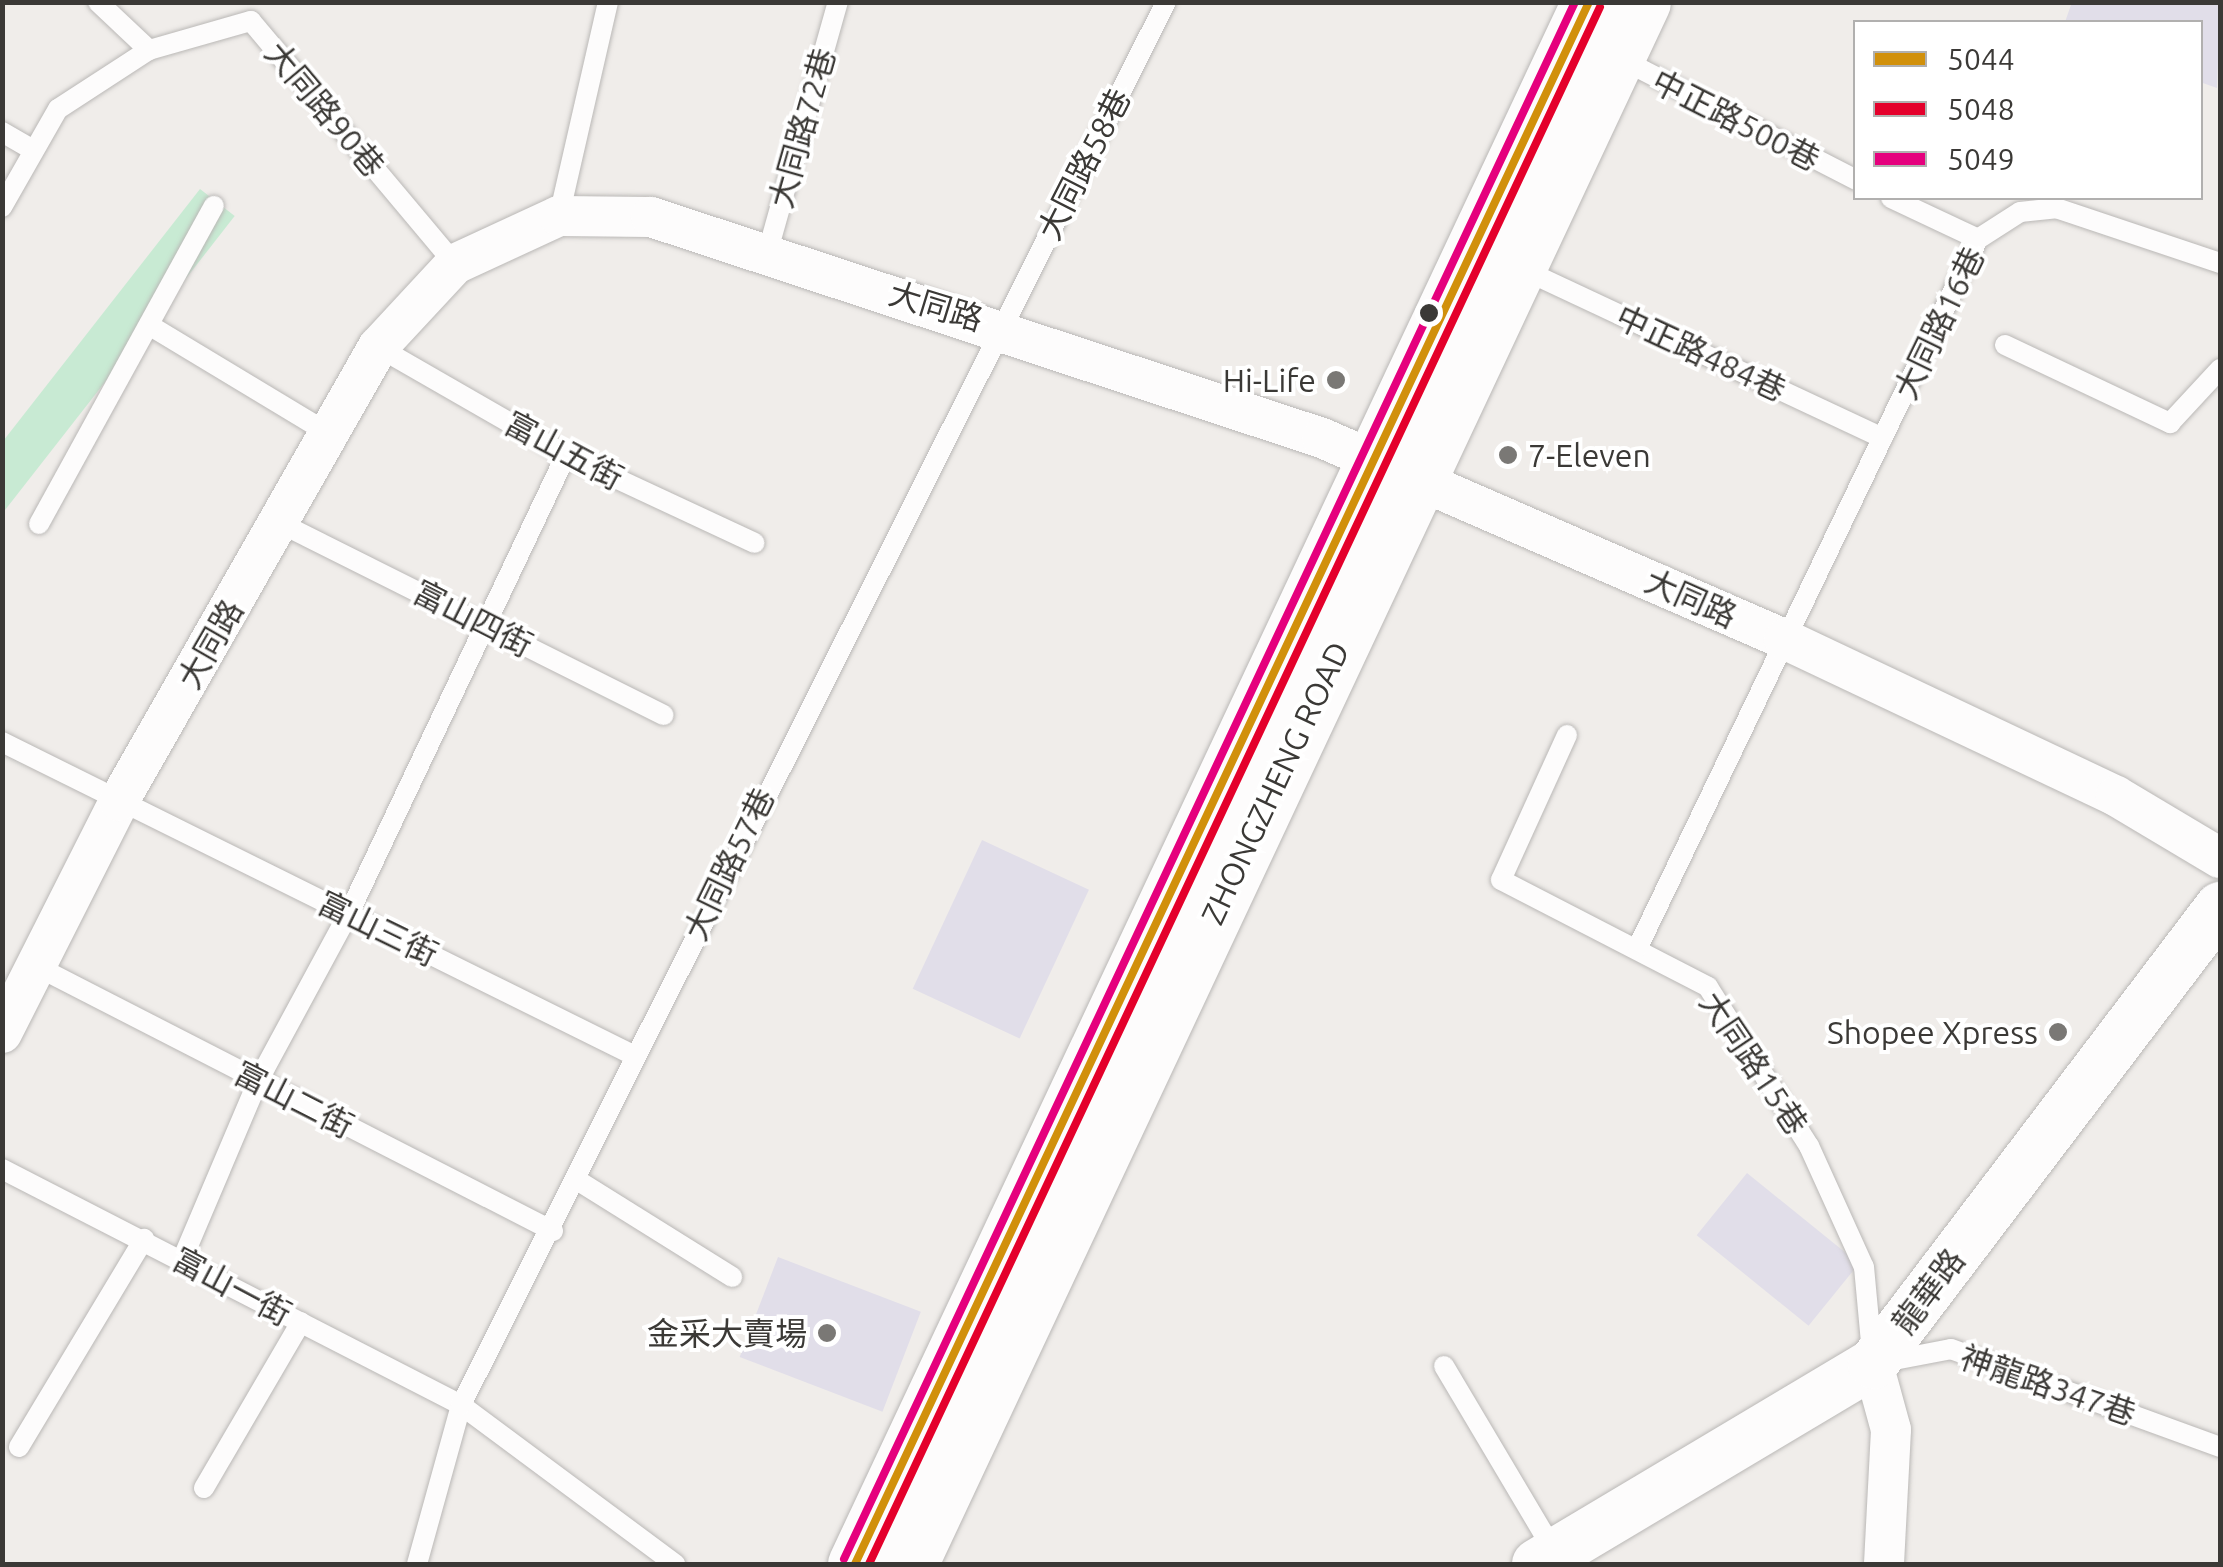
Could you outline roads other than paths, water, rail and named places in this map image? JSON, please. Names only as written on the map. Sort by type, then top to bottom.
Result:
[{"type":"main road","name":"ZHONGZHENG ROAD","points":[[910,1564],[1394,469],[1590,2]]},
{"type":"main road","name":"ZHONGZHENG ROAD","points":[[856,1564],[1394,469],[1519,267],[1643,2]]},
{"type":"street","name":"大同路","points":[[2,1033],[119,801],[378,346],[455,264],[559,216],[651,217],[1002,326],[1394,469],[1784,639],[2116,796],[2220,858]]},
{"type":"street","name":"龍華路","points":[[1546,1559],[1873,1364],[2220,907]]},
{"type":"street","points":[[1873,1364],[1891,1430],[1884,1564]]},
{"type":"lane","points":[[98,2],[149,50]]},
{"type":"lane","points":[[559,216],[608,2]]},
{"type":"lane","name":"大同路72巷","points":[[767,254],[838,2]]},
{"type":"lane","name":"大同路58巷","points":[[1002,326],[1166,2]]},
{"type":"lane","name":"大同路90巷","points":[[2,207],[30,148],[58,109],[149,50],[250,12],[455,264]]},
{"type":"lane","name":"中正路500巷","points":[[1617,58],[1853,178]]},
{"type":"lane","points":[[2,132],[30,148]]},
{"type":"lane","points":[[1895,200],[1978,239]]},
{"type":"lane","points":[[39,524],[214,206]]},
{"type":"lane","name":"大同路16巷","points":[[1784,639],[1978,239],[2020,212],[2056,208],[2220,263]]},
{"type":"lane","name":"中正路484巷","points":[[1519,267],[1882,438]]},
{"type":"lane","points":[[149,325],[328,434]]},
{"type":"lane","name":"大同路57巷","points":[[417,1564],[461,1405],[553,1231],[636,1056],[1002,326]]},
{"type":"lane","points":[[2005,345],[2170,424],[2220,369]]},
{"type":"lane","name":"富山五街","points":[[378,346],[566,455],[755,544]]},
{"type":"lane","points":[[182,1260],[258,1081],[349,913],[566,455]]},
{"type":"lane","name":"富山四街","points":[[280,523],[664,715]]},
{"type":"lane","points":[[1638,947],[1784,639]]},
{"type":"lane","name":"大同路15巷","points":[[1567,735],[1501,880],[1708,986],[1809,1146],[1864,1267],[1873,1364]]},
{"type":"lane","name":"富山三街","points":[[2,742],[636,1056]]},
{"type":"lane","name":"富山二街","points":[[36,966],[553,1231]]},
{"type":"lane","name":"富山一街","points":[[2,1169],[461,1405],[675,1564]]},
{"type":"lane","points":[[577,1180],[732,1277]]},
{"type":"lane","points":[[19,1447],[144,1239]]},
{"type":"lane","points":[[204,1488],[301,1322]]},
{"type":"lane","name":"神龍路347巷","points":[[1873,1364],[1951,1349],[2220,1447]]},
{"type":"lane","points":[[1444,1366],[1546,1559]]},
{"type":"place","name":"Hi-Life","points":[[1336,380]]},
{"type":"place","name":"7-Eleven","points":[[1508,455]]},
{"type":"place","name":"Shopee Xpress","points":[[2058,1032]]},
{"type":"place","name":"金采大賣場","points":[[827,1333]]}]
